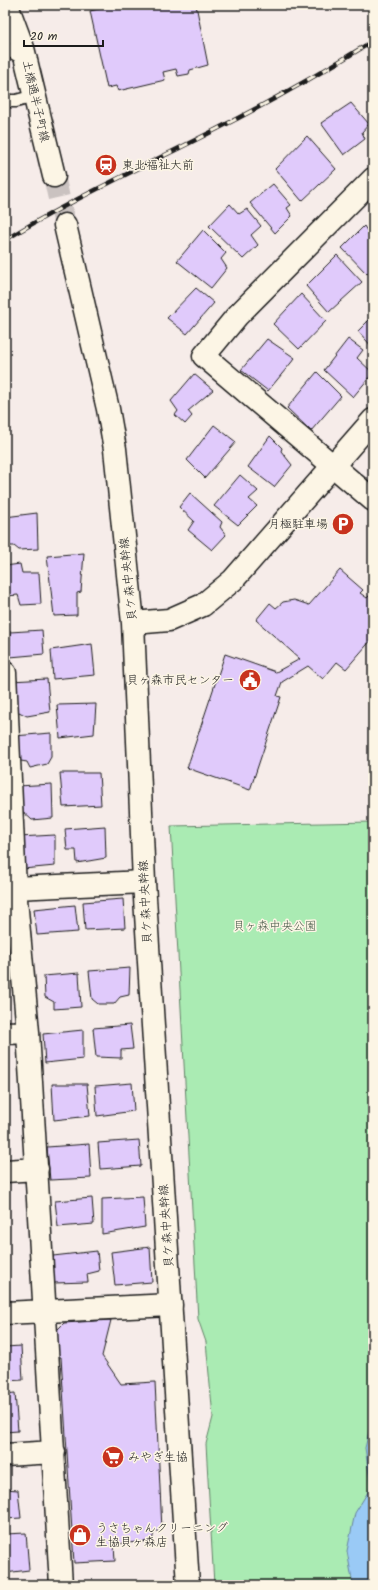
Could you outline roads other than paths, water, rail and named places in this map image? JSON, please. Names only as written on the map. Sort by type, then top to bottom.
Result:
[{"type":"street","name":"土橋通半子町線","points":[[6,5],[12,16],[26,61],[54,176]]},
{"type":"street","points":[[373,179],[237,316],[204,356],[373,500]]},
{"type":"street","name":"貝ケ森中央幹線","points":[[65,225],[108,409],[115,449],[133,624],[144,882],[188,1585]]},
{"type":"street","points":[[133,624],[169,620],[203,605],[233,580],[373,420]]},
{"type":"street","points":[[5,673],[10,888],[28,1032],[61,1585]]},
{"type":"street","points":[[10,888],[144,882]]},
{"type":"street","points":[[5,1033],[28,1032]]},
{"type":"street","points":[[5,1171],[37,1169]]},
{"type":"street","points":[[5,1313],[171,1305]]},
{"type":"street","points":[[5,1455],[54,1452]]},
{"type":"lane","points":[[5,48],[26,61]]},
{"type":"lane","points":[[5,101],[16,101],[35,96]]},
{"type":"water","points":[[373,1382],[373,1585],[353,1585],[347,1551],[355,1513],[371,1487],[365,1448],[371,1423],[370,1386]]},
{"type":"tunnel","points":[[54,176],[65,225]]},
{"type":"railway","points":[[5,240],[83,196],[257,108],[373,41]]},
{"type":"place","name":"東北福祉大前","points":[[106,165]]},
{"type":"place","name":"月極駐車場","points":[[343,524]]},
{"type":"place","name":"貝ヶ森市民センター","points":[[250,680]]},
{"type":"place","name":"みやぎ生協","points":[[113,1457]]},
{"type":"place","name":"うさちゃんクリーニング 生協貝ヶ森店","points":[[80,1535]]},
{"type":"park label","name":"貝ヶ森中央公園","points":[[275,926]]}]
